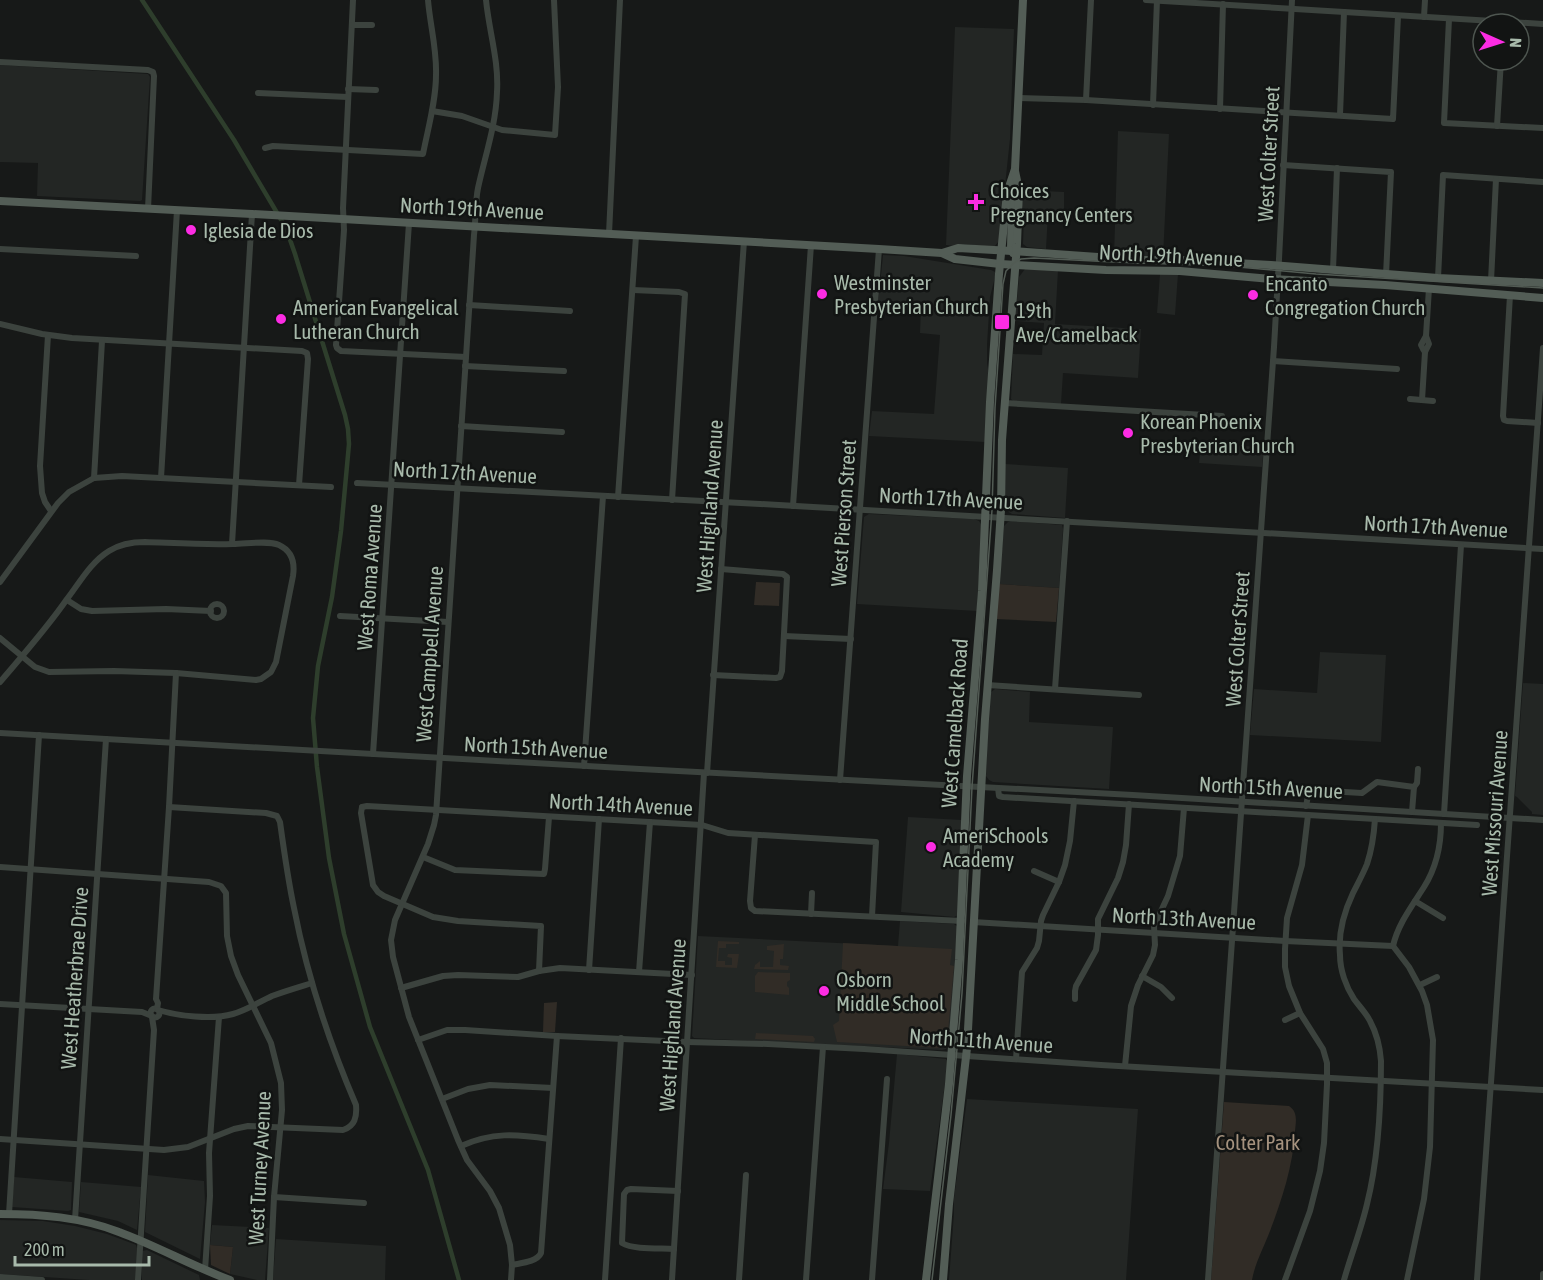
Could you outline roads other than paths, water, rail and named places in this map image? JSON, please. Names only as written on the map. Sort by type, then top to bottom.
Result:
[{"type":"main road","name":"West Camelback Road","points":[[943,1280],[966,1056],[987,686],[1000,517],[1002,446],[1017,256],[1019,190],[1015,169],[1023,0]]},
{"type":"main road","name":"West Camelback Road","points":[[926,1280],[951,1055],[962,921],[966,786],[982,591],[993,357],[1000,264],[1007,193],[1015,169]]},
{"type":"main road","points":[[1007,193],[1012,201],[1017,256]]},
{"type":"main road","name":"North 19th Avenue","points":[[0,201],[942,253],[958,248],[1001,252],[1106,270],[1180,271],[1543,298]]},
{"type":"main road","name":"North 19th Avenue","points":[[942,253],[955,259],[1000,264],[1017,256],[1188,260],[1543,283]]},
{"type":"main road","points":[[4,1214],[49,1216],[117,1231],[206,1274],[230,1280]]},
{"type":"street","points":[[353,0],[337,348],[341,351],[466,357]]},
{"type":"street","points":[[266,148],[273,146],[423,154],[432,111],[436,76],[436,56],[428,0]]},
{"type":"street","name":"West Campbell Avenue","points":[[486,0],[497,95],[493,127],[478,191],[475,226],[436,810],[431,838],[395,920],[391,940],[401,988],[418,1040],[467,1160],[490,1191],[499,1208],[510,1245],[511,1280]]},
{"type":"street","points":[[432,111],[462,116],[493,127],[525,133],[555,135],[558,87],[554,0]]},
{"type":"street","points":[[609,234],[620,0]]},
{"type":"street","points":[[1086,100],[1091,0]]},
{"type":"street","points":[[1146,0],[1471,21]]},
{"type":"street","points":[[1153,105],[1157,0]]},
{"type":"street","name":"West Colter Street","points":[[1208,1280],[1273,361],[1292,0]]},
{"type":"street","points":[[1424,17],[1425,0]]},
{"type":"street","points":[[1220,109],[1223,4]]},
{"type":"street","points":[[1340,115],[1344,12]]},
{"type":"street","points":[[1019,98],[1393,119],[1398,16]]},
{"type":"street","points":[[1449,19],[1444,123],[1543,128]]},
{"type":"street","points":[[352,25],[372,25]]},
{"type":"street","points":[[0,62],[153,72],[148,209]]},
{"type":"street","points":[[1497,126],[1500,72]]},
{"type":"street","points":[[348,88],[376,90]]},
{"type":"street","points":[[258,93],[348,97]]},
{"type":"street","points":[[1283,165],[1391,172],[1386,274]]},
{"type":"street","points":[[1333,270],[1337,168]]},
{"type":"street","points":[[1438,278],[1443,175],[1543,182]]},
{"type":"street","points":[[1491,281],[1496,179]]},
{"type":"street","points":[[160,478],[177,210]]},
{"type":"street","points":[[232,544],[252,214]]},
{"type":"street","name":"West Roma Avenue","points":[[373,754],[409,223]]},
{"type":"street","points":[[618,497],[636,236]]},
{"type":"street","name":"West Highland Avenue","points":[[672,1280],[705,773],[744,241]]},
{"type":"street","points":[[793,506],[811,244]]},
{"type":"street","points":[[0,249],[136,256]]},
{"type":"street","name":"West Pierson Street","points":[[840,780],[879,249]]},
{"type":"street","points":[[1422,400],[1425,352],[1421,345],[1426,336],[1429,288]]},
{"type":"street","points":[[633,290],[686,294],[672,500]]},
{"type":"street","points":[[1510,295],[1503,416],[1507,421],[1538,423]]},
{"type":"street","points":[[469,305],[570,311]]},
{"type":"street","points":[[0,324],[48,335],[102,341],[307,353],[299,485]]},
{"type":"street","points":[[48,335],[40,466],[42,493],[51,511]]},
{"type":"street","points":[[94,478],[102,341]]},
{"type":"street","name":"West Missouri Avenue","points":[[1477,1280],[1543,348]]},
{"type":"street","points":[[1273,361],[1397,369]]},
{"type":"street","points":[[465,366],[564,371]]},
{"type":"street","points":[[1410,399],[1433,401]]},
{"type":"street","points":[[1005,403],[1222,416]]},
{"type":"street","points":[[461,426],[562,432]]},
{"type":"street","points":[[0,582],[51,511],[69,492],[94,478],[122,476],[331,487]]},
{"type":"street","name":"North 17th Avenue","points":[[357,483],[985,516],[1543,549]]},
{"type":"street","points":[[584,766],[603,496]]},
{"type":"street","points":[[1055,689],[1067,521]]},
{"type":"street","points":[[0,638],[22,656],[36,667],[50,672],[176,673],[256,680],[267,676],[276,662],[294,564],[290,552],[277,543],[135,542],[117,547],[95,562],[67,600],[22,656],[0,682]]},
{"type":"street","points":[[1444,814],[1461,544]]},
{"type":"street","points":[[713,675],[776,678],[782,671],[788,577],[783,574],[721,569]]},
{"type":"street","points":[[67,600],[81,609],[92,611],[166,609],[211,611]]},
{"type":"street","points":[[340,616],[448,622]]},
{"type":"street","points":[[784,636],[850,639]]},
{"type":"street","points":[[138,1280],[176,673]]},
{"type":"street","points":[[987,686],[1139,695]]},
{"type":"street","name":"North 15th Avenue","points":[[0,732],[1543,820]]},
{"type":"street","points":[[4,1214],[13,1139],[39,735]]},
{"type":"street","name":"West Heatherbrae Drive","points":[[75,1220],[106,739]]},
{"type":"street","points":[[1412,812],[1418,769]]},
{"type":"street","points":[[1306,806],[1311,790],[1362,793],[1377,782],[1414,787]]},
{"type":"street","name":"North 15th Avenue","points":[[998,788],[998,794],[1004,797],[1477,825]]},
{"type":"street","points":[[1045,791],[1045,800]]},
{"type":"street","points":[[1016,1059],[1022,972],[1039,942],[1043,915],[1059,882],[1067,858],[1074,801]]},
{"type":"street","points":[[1075,999],[1076,986],[1096,950],[1098,919],[1118,878],[1123,862],[1129,804]]},
{"type":"street","name":"North 14th Avenue","points":[[402,904],[384,896],[373,885],[366,852],[361,806],[702,825],[728,833],[876,842],[872,916]]},
{"type":"street","points":[[0,1139],[164,1150],[188,1147],[248,1126],[343,1131],[354,1124],[357,1115],[356,1105],[312,983],[294,909],[280,822],[277,816],[266,813],[169,807]]},
{"type":"street","points":[[1125,1066],[1133,996],[1154,955],[1154,926],[1168,896],[1177,868],[1182,841],[1184,808]]},
{"type":"street","points":[[1284,1280],[1310,1211],[1320,1171],[1325,1131],[1327,1063],[1323,1049],[1300,1013],[1289,986],[1285,968],[1287,918],[1304,851],[1308,815]]},
{"type":"street","points":[[423,857],[455,870],[544,874],[549,817]]},
{"type":"street","points":[[589,970],[599,819]]},
{"type":"street","points":[[1344,1280],[1367,1206],[1372,1180],[1376,1152],[1380,1050],[1369,1019],[1352,996],[1346,982],[1340,959],[1340,943],[1343,920],[1371,849],[1375,819]]},
{"type":"street","points":[[639,972],[650,822]]},
{"type":"street","points":[[1407,1280],[1424,1199],[1430,1148],[1433,1040],[1427,1005],[1420,985],[1393,946],[1402,921],[1433,870],[1441,823]]},
{"type":"street","points":[[755,835],[750,901],[751,908],[755,911],[962,921]]},
{"type":"street","points":[[0,867],[164,878]]},
{"type":"street","points":[[1034,871],[1059,882]]},
{"type":"street","name":"West Turney Avenue","points":[[164,878],[215,883],[226,893],[228,947],[237,975],[271,1043],[281,1083],[282,1110],[274,1197],[270,1280]]},
{"type":"street","points":[[811,914],[812,893]]},
{"type":"street","points":[[1415,901],[1443,918]]},
{"type":"street","points":[[402,904],[433,917],[458,921],[541,926],[539,971]]},
{"type":"street","name":"North 13th Avenue","points":[[973,922],[1393,946]]},
{"type":"street","points":[[401,988],[443,976],[518,977],[560,968],[692,975]]},
{"type":"street","points":[[1142,976],[1161,987],[1172,998]]},
{"type":"street","points":[[1420,985],[1437,977]]},
{"type":"street","points":[[0,1004],[219,1017],[312,983]]},
{"type":"street","points":[[1286,1020],[1300,1013]]},
{"type":"street","points":[[206,1274],[210,1138],[219,1017]]},
{"type":"street","name":"North 11th Avenue","points":[[418,1040],[439,1032],[456,1030],[823,1047],[1543,1090]]},
{"type":"street","points":[[512,1265],[536,1259],[542,1253],[557,1036]]},
{"type":"street","points":[[604,1280],[621,1038]]},
{"type":"street","points":[[806,1280],[823,1047]]},
{"type":"street","points":[[872,1280],[887,1079]]},
{"type":"street","points":[[442,1099],[468,1089],[490,1085],[553,1088]]},
{"type":"street","points":[[461,1146],[489,1136],[499,1135],[549,1139]]},
{"type":"street","points":[[739,1280],[746,1175]]},
{"type":"street","points":[[674,1249],[632,1246],[622,1243],[624,1192],[631,1189],[678,1191]]},
{"type":"street","points":[[274,1197],[364,1203]]},
{"type":"street","points":[[1543,1274],[1543,1280]]},
{"type":"street","points":[[0,1277],[42,1280]]},
{"type":"waterway","points":[[142,0],[234,140],[286,228],[345,415],[349,444],[341,531],[332,597],[318,666],[313,718],[317,767],[329,858],[344,934],[370,1027],[428,1170],[459,1280]]},
{"type":"tram line","points":[[932,1280],[962,993],[972,787],[992,510],[995,408],[1003,284],[1006,271],[1021,259],[1034,258],[1227,266],[1543,288]]},
{"type":"place","name":"Choices Pregnancy Centers","points":[[976,202]]},
{"type":"place","name":"Iglesia de Dios","points":[[191,230]]},
{"type":"place","name":"Westminster Presbyterian Church","points":[[822,294]]},
{"type":"place","name":"Encanto Congregation Church","points":[[1253,295]]},
{"type":"place","name":"American Evangelical Lutheran Church","points":[[281,319]]},
{"type":"place","name":"19th Ave/Camelback","points":[[1002,322]]},
{"type":"place","name":"Korean Phoenix Presbyterian Church","points":[[1128,433]]},
{"type":"place","name":"AmeriSchools Academy","points":[[931,847]]},
{"type":"place","name":"Osborn Middle School","points":[[824,991]]},
{"type":"park label","name":"Colter Park","points":[[1258,1142]]}]
